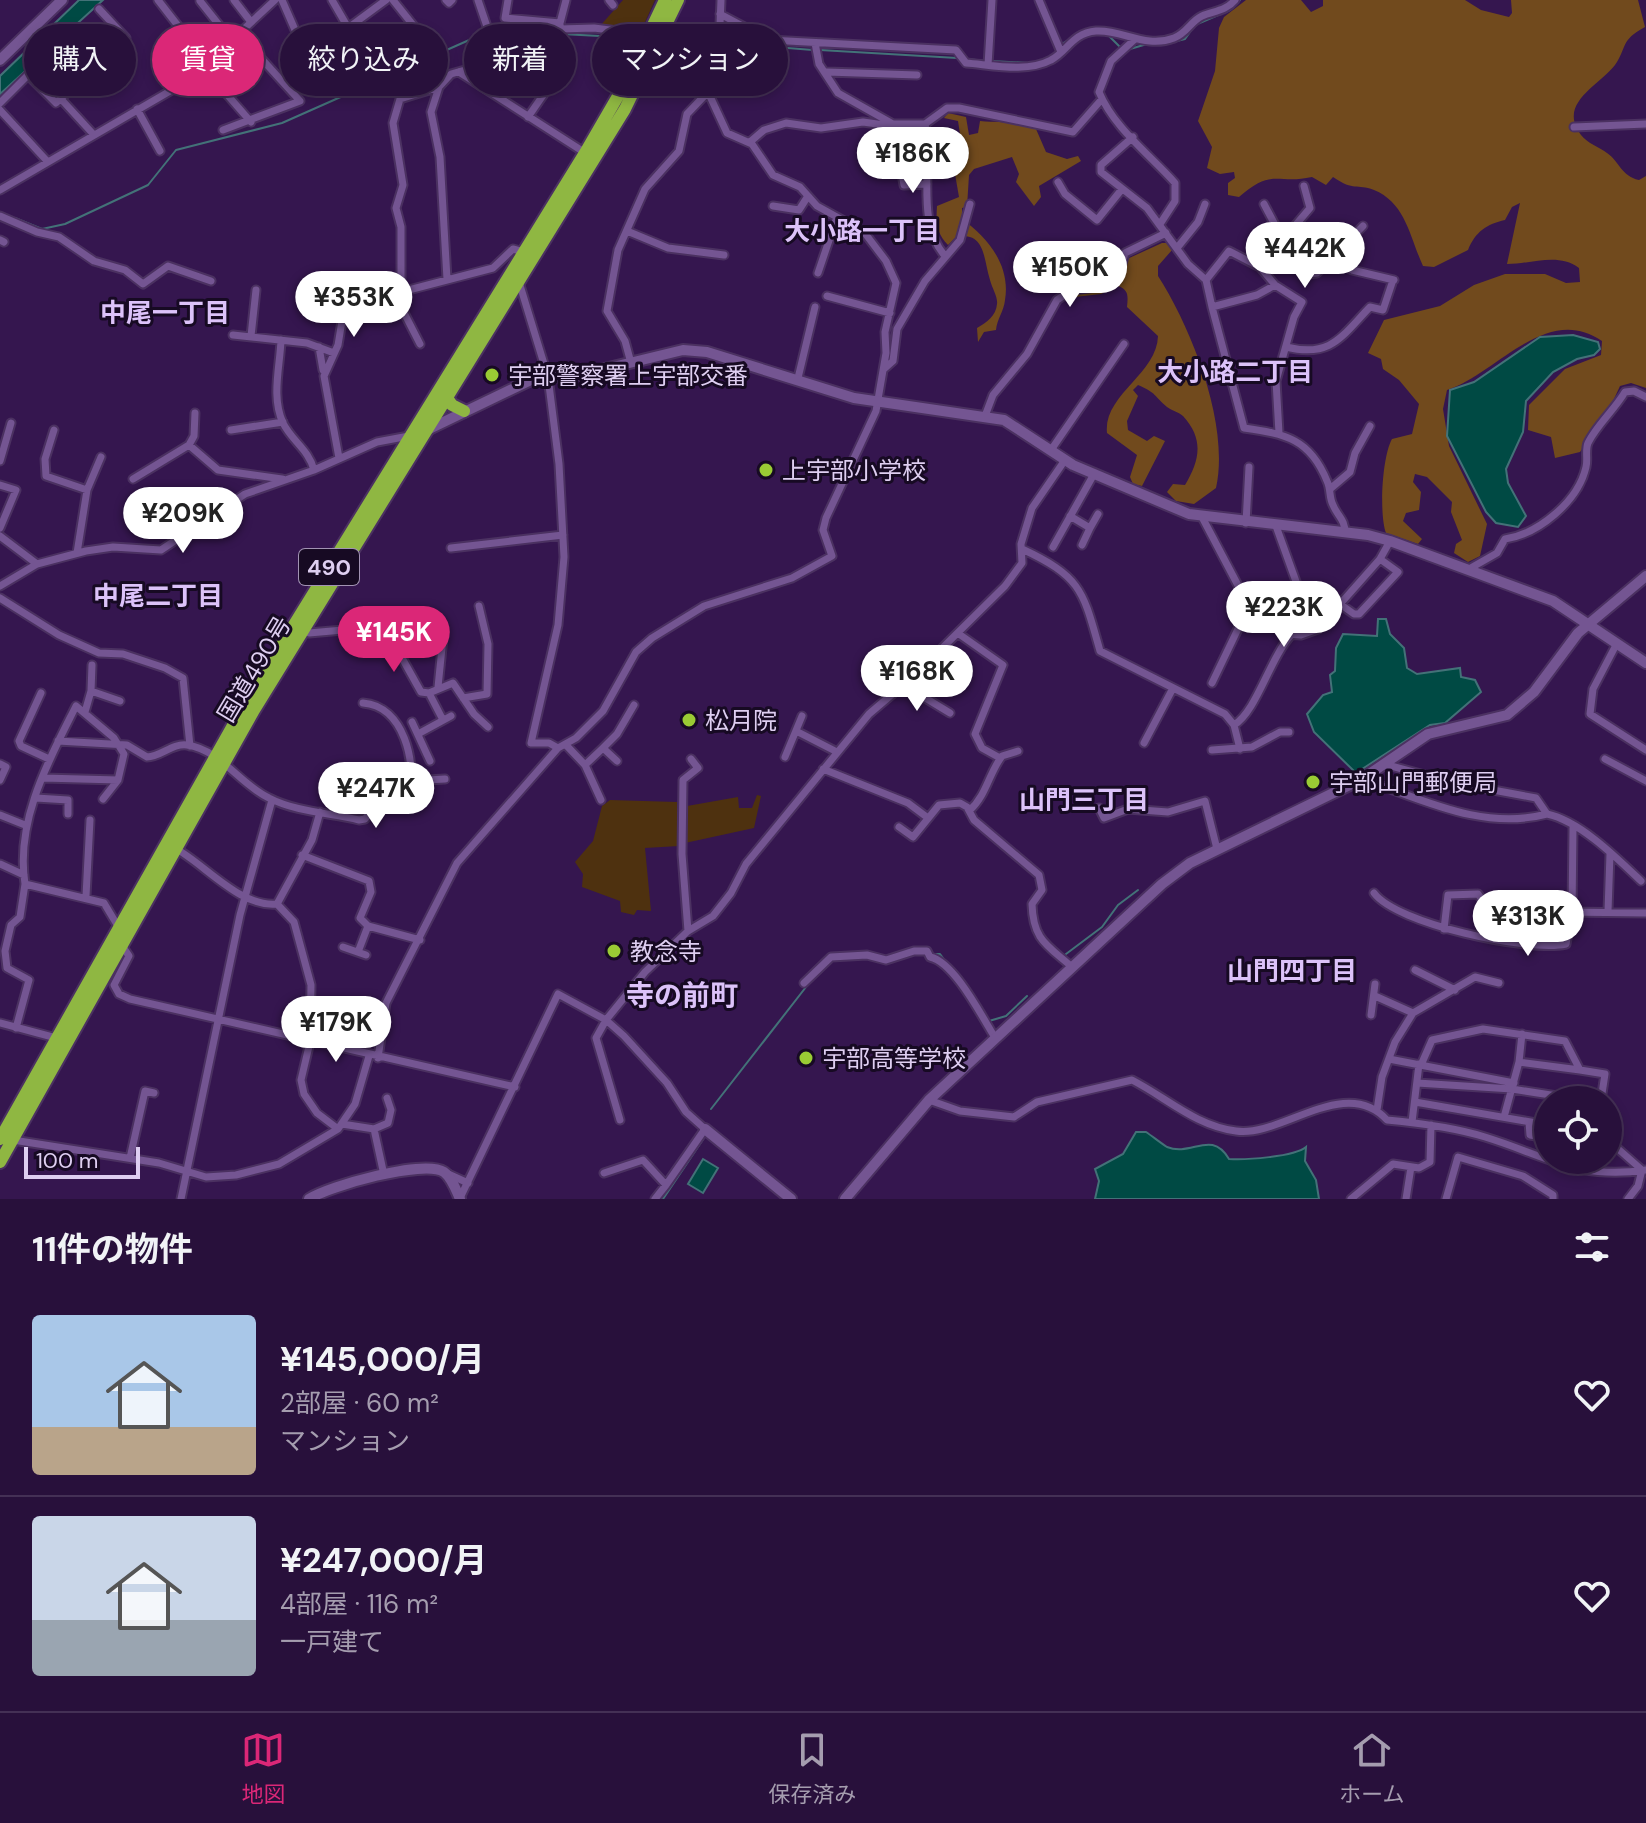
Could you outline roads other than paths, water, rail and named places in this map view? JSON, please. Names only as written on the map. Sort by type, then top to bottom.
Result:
[{"type":"highway","name":"国道490号","points":[[654,24],[665,0]]},
{"type":"highway","name":"国道490号","points":[[61,1040],[119,925],[410,436],[530,254],[648,66],[678,0]]},
{"type":"highway","name":"国道490号","points":[[590,156],[620,96]]},
{"type":"highway","name":"国道490号","points":[[298,627],[447,398],[519,282],[530,254]]},
{"type":"highway","points":[[447,398],[452,405],[464,411]]},
{"type":"highway","name":"国道490号","points":[[0,1162],[3,1138],[121,943],[169,845]]},
{"type":"street","points":[[0,60],[62,0]]},
{"type":"street","points":[[158,0],[175,24]]},
{"type":"street","points":[[234,0],[251,22],[275,0]]},
{"type":"street","points":[[282,0],[292,24]]},
{"type":"street","points":[[332,0],[346,24]]},
{"type":"street","points":[[353,24],[386,0]]},
{"type":"street","points":[[393,0],[412,24]]},
{"type":"street","points":[[478,0],[486,24]]},
{"type":"street","points":[[508,0],[505,18],[546,24]]},
{"type":"street","points":[[560,24],[566,0]]},
{"type":"street","points":[[720,24],[721,0]]},
{"type":"street","points":[[988,65],[992,0]]},
{"type":"street","points":[[1039,0],[1061,52]]},
{"type":"street","points":[[720,14],[769,40],[956,50],[962,61],[1035,66],[1055,59],[1068,42],[1096,31],[1134,40],[1170,40],[1182,35],[1194,20],[1225,9],[1235,0]]},
{"type":"street","points":[[200,1],[218,24]]},
{"type":"street","points":[[99,9],[113,24]]},
{"type":"street","points":[[1134,40],[1105,70],[1099,92],[1117,124],[1175,183],[1175,201],[1160,224]]},
{"type":"street","points":[[815,43],[819,64],[846,100],[893,125]]},
{"type":"street","points":[[223,130],[300,101],[264,61]]},
{"type":"street","points":[[448,77],[464,70]]},
{"type":"street","points":[[458,72],[590,156]]},
{"type":"street","points":[[827,72],[917,75]]},
{"type":"street","points":[[0,103],[28,75],[56,103],[64,96]]},
{"type":"street","points":[[0,190],[160,96]]},
{"type":"street","points":[[230,96],[251,122]]},
{"type":"street","points":[[410,96],[400,99],[393,123],[403,185],[396,208],[401,227],[399,295],[420,344]]},
{"type":"street","points":[[436,96],[431,112],[440,157],[447,279]]},
{"type":"street","points":[[528,117],[543,96]]},
{"type":"street","points":[[631,363],[625,341],[607,311],[618,250],[645,189],[679,151],[687,114],[704,96]]},
{"type":"street","points":[[378,1058],[386,1003],[457,863],[562,747],[603,711],[636,652],[652,638],[704,606],[792,578],[832,556],[823,530],[876,411],[896,283],[886,261],[864,232],[837,217],[800,187],[773,175],[750,142],[735,139],[727,133],[710,96]]},
{"type":"street","points":[[61,99],[94,135]]},
{"type":"street","points":[[750,142],[764,130],[786,123],[821,128],[874,122],[925,124],[947,108],[1073,132],[1102,99]]},
{"type":"street","points":[[137,109],[160,151]]},
{"type":"street","points":[[0,110],[47,161]]},
{"type":"street","points":[[925,124],[929,144],[927,184],[936,242],[945,256]]},
{"type":"street","points":[[1574,127],[1646,124]]},
{"type":"street","points":[[893,125],[904,185],[927,184]]},
{"type":"street","points":[[1133,137],[1101,165],[1101,172],[1137,198],[1206,280],[1244,428],[1279,433],[1314,454],[1330,489],[1332,504],[1345,522],[1345,533]]},
{"type":"street","points":[[1058,182],[1065,194],[1097,220],[1122,189]]},
{"type":"street","points":[[1260,267],[1310,208],[1304,186]]},
{"type":"street","points":[[773,206],[799,210],[808,196]]},
{"type":"street","points":[[884,369],[893,361],[897,329],[945,256],[960,240],[970,204]]},
{"type":"street","points":[[1177,248],[1198,222],[1205,204]]},
{"type":"street","points":[[1264,204],[1283,240]]},
{"type":"street","points":[[0,216],[37,232],[59,237],[94,261],[125,270],[143,284],[168,266],[211,281]]},
{"type":"street","points":[[818,273],[837,217]]},
{"type":"street","points":[[1274,252],[1308,274],[1317,273],[1363,226]]},
{"type":"street","points":[[627,231],[668,248],[724,255]]},
{"type":"street","points":[[985,416],[993,395],[1027,354],[1057,300],[1072,290],[1096,287],[1113,280],[1119,274],[1125,253],[1166,233]]},
{"type":"street","points":[[324,376],[334,353],[344,309],[497,266],[513,249],[530,254]]},
{"type":"street","points":[[1206,280],[1229,251],[1260,267],[1275,285],[1302,302],[1276,381],[1279,433]]},
{"type":"street","points":[[1286,347],[1314,351],[1334,343],[1370,307],[1383,310],[1395,280],[1352,270],[1334,257]]},
{"type":"street","points":[[519,282],[548,377],[563,535],[564,587],[531,743],[562,747],[585,765],[601,800]]},
{"type":"street","points":[[1212,307],[1257,295],[1275,285]]},
{"type":"street","points":[[251,336],[256,290]]},
{"type":"street","points":[[827,296],[890,313]]},
{"type":"street","points":[[798,378],[815,307]]},
{"type":"street","points":[[233,335],[281,340],[334,353]]},
{"type":"street","points":[[281,340],[277,392],[283,422],[311,457],[314,470]]},
{"type":"street","points":[[1051,450],[1124,344]]},
{"type":"street","points":[[319,347],[339,458]]},
{"type":"street","points":[[0,586],[37,564],[102,547],[161,550],[245,494],[314,470],[377,442],[426,430],[533,379],[584,374],[694,350],[723,355],[842,395],[985,416],[1018,426],[1065,460],[1202,517],[1390,541],[1553,601],[1646,663]]},
{"type":"street","points":[[1469,569],[1497,553],[1505,539],[1531,532],[1551,517],[1571,495],[1586,469],[1588,442],[1612,414],[1625,392],[1634,391],[1646,397]]},
{"type":"street","points":[[133,479],[189,445],[194,436],[195,413]]},
{"type":"street","points":[[231,430],[283,422]]},
{"type":"street","points":[[0,461],[11,423]]},
{"type":"street","points":[[1330,489],[1350,472],[1355,453],[1370,426]]},
{"type":"street","points":[[54,430],[45,459],[46,476],[87,490]]},
{"type":"street","points":[[189,445],[218,470],[284,479]]},
{"type":"street","points":[[77,553],[87,490],[101,457]]},
{"type":"street","points":[[620,1120],[596,1038],[606,1020],[645,972],[688,931],[713,916],[746,864],[869,714],[959,634],[1005,586],[1022,563],[1022,549],[1032,508],[1065,460]]},
{"type":"street","points":[[1246,523],[1249,467]]},
{"type":"street","points":[[1053,547],[1094,474]]},
{"type":"street","points":[[0,485],[16,490],[0,528]]},
{"type":"street","points":[[1082,545],[1098,514]]},
{"type":"street","points":[[1070,516],[1090,528]]},
{"type":"street","points":[[1202,517],[1249,606],[1260,620],[1292,634],[1318,629],[1380,559],[1390,541]]},
{"type":"street","points":[[1276,526],[1298,587]]},
{"type":"street","points":[[451,548],[563,535]]},
{"type":"street","points":[[0,536],[37,564]]},
{"type":"street","points":[[1022,549],[1053,564],[1087,602],[1100,651],[1172,690],[1217,710],[1234,725],[1240,749]]},
{"type":"street","points":[[1340,604],[1359,614],[1398,572],[1380,559]]},
{"type":"street","points":[[845,1199],[929,1100],[994,1036],[1162,884],[1217,849],[1366,776],[1428,734],[1497,720],[1515,709],[1534,692],[1570,642],[1646,576]]},
{"type":"street","points":[[0,598],[59,635],[99,653],[123,654],[165,668],[183,678],[190,746]]},
{"type":"street","points":[[463,698],[487,694],[488,644],[479,606]]},
{"type":"street","points":[[1212,683],[1249,606]]},
{"type":"street","points":[[298,627],[309,633],[343,630],[402,658],[416,686],[429,693],[447,718],[418,734]]},
{"type":"street","points":[[959,634],[1003,665],[975,734],[978,744],[1000,758]]},
{"type":"street","points":[[1234,725],[1253,702],[1259,685],[1292,634]]},
{"type":"street","points":[[438,687],[443,638]]},
{"type":"street","points":[[1616,645],[1593,689],[1590,714],[1646,750]]},
{"type":"street","points":[[85,712],[91,691],[92,665]]},
{"type":"street","points":[[429,693],[453,683],[488,727]]},
{"type":"street","points":[[904,685],[950,713]]},
{"type":"street","points":[[1144,743],[1172,690]]},
{"type":"street","points":[[91,691],[120,701]]},
{"type":"street","points":[[41,693],[19,741],[21,746],[49,759]]},
{"type":"street","points":[[363,703],[378,707],[392,716],[410,753],[410,795],[404,801],[375,807]]},
{"type":"street","points":[[585,765],[617,734],[634,705]]},
{"type":"street","points":[[16,1028],[29,980],[7,968],[4,962],[11,925],[20,917],[25,825],[49,759],[76,706],[119,744],[147,757],[154,757],[175,746],[190,746],[219,759],[242,783],[272,800],[320,812],[363,820],[375,807],[383,779]]},
{"type":"street","points":[[785,757],[802,716]]},
{"type":"street","points":[[412,722],[430,761]]},
{"type":"street","points":[[796,731],[837,752]]},
{"type":"street","points":[[1212,750],[1240,749],[1289,732]]},
{"type":"street","points":[[58,741],[119,744]]},
{"type":"street","points":[[103,799],[118,780],[124,754],[119,744]]},
{"type":"street","points":[[410,753],[426,748]]},
{"type":"street","points":[[603,748],[617,761]]},
{"type":"street","points":[[970,810],[980,801],[987,777],[1000,758],[1005,752],[1018,751]]},
{"type":"street","points":[[688,931],[682,854],[683,780],[698,768],[691,759]]},
{"type":"street","points":[[1605,759],[1646,781]]},
{"type":"street","points":[[0,764],[6,767],[0,780]]},
{"type":"street","points":[[1384,764],[1450,782],[1536,798],[1547,814]]},
{"type":"street","points":[[823,769],[908,803],[928,818]]},
{"type":"street","points":[[1366,776],[1374,783],[1474,816],[1507,820],[1547,814],[1561,817],[1573,828],[1595,839],[1641,881]]},
{"type":"street","points":[[43,778],[118,780]]},
{"type":"street","points":[[410,781],[445,779]]},
{"type":"street","points":[[36,798],[68,800],[68,814]]},
{"type":"street","points":[[181,1199],[246,896],[272,800]]},
{"type":"street","points":[[1099,808],[1104,818],[1111,818],[1128,809],[1160,813],[1205,801],[1217,849]]},
{"type":"street","points":[[899,827],[913,837],[939,805],[947,802],[960,803],[970,810],[974,820],[1039,875],[1042,890],[1032,904],[1040,941],[1072,967]]},
{"type":"street","points":[[277,904],[312,840],[320,812]]},
{"type":"street","points":[[0,815],[25,825]]},
{"type":"street","points":[[86,896],[90,820]]},
{"type":"street","points":[[1374,893],[1382,904],[1444,929],[1559,946],[1569,941],[1573,828]]},
{"type":"street","points":[[169,845],[246,896],[264,905],[277,904]]},
{"type":"street","points":[[1608,911],[1610,854]]},
{"type":"street","points":[[302,855],[369,881],[371,892],[360,918],[368,926],[420,940]]},
{"type":"street","points":[[0,864],[24,879],[104,903],[119,925],[121,943],[129,953],[115,980],[115,990],[119,994],[369,1056],[515,1087]]},
{"type":"street","points":[[1444,929],[1448,895],[1478,894],[1490,911],[1646,913]]},
{"type":"street","points":[[277,904],[294,922],[311,985],[310,1042],[301,1080],[304,1094],[317,1113],[340,1127],[374,1129],[390,1120],[387,1098]]},
{"type":"street","points":[[343,947],[362,954],[368,926]]},
{"type":"street","points":[[804,983],[831,957],[871,956],[886,960],[914,951],[928,953],[941,960],[963,987],[994,1036]]},
{"type":"street","points":[[1415,970],[1455,990]]},
{"type":"street","points":[[1377,1110],[1382,1077],[1413,1013],[1475,977],[1499,983]]},
{"type":"street","points":[[1371,1015],[1375,984]]},
{"type":"street","points":[[460,1198],[558,994],[606,1020],[638,1051],[686,1112],[791,1199]]},
{"type":"street","points":[[1375,996],[1413,1013]]},
{"type":"street","points":[[0,1023],[61,1040]]},
{"type":"street","points":[[1412,1122],[1420,1065],[1432,1040],[1483,1029],[1565,1041],[1580,1070]]},
{"type":"street","points":[[1504,1117],[1519,1062],[1522,1034]]},
{"type":"street","points":[[3,1138],[130,1158],[220,1178],[279,1164],[340,1127],[355,1104],[369,1056]]},
{"type":"street","points":[[1389,1059],[1534,1090]]},
{"type":"street","points":[[1519,1062],[1605,1074],[1603,1086]]},
{"type":"street","points":[[929,1100],[973,1114],[1014,1117],[1037,1102],[1132,1080],[1194,1118],[1239,1132],[1255,1132],[1335,1104],[1377,1110],[1387,1120],[1479,1135],[1537,1158],[1589,1173],[1644,1170]]},
{"type":"street","points":[[1417,1083],[1513,1086]]},
{"type":"street","points":[[130,1158],[145,1091],[154,1093]]},
{"type":"street","points":[[1415,1102],[1534,1123]]},
{"type":"street","points":[[130,1106],[141,1108]]},
{"type":"street","points":[[1529,1122],[1530,1135],[1534,1136]]},
{"type":"street","points":[[1351,1199],[1393,1164],[1419,1168],[1430,1162],[1431,1125]]},
{"type":"street","points":[[374,1129],[384,1175]]},
{"type":"street","points":[[655,1199],[705,1129]]},
{"type":"street","points":[[123,1139],[134,1142]]},
{"type":"street","points":[[1622,1152],[1644,1170]]},
{"type":"street","points":[[1458,1199],[1446,1197],[1458,1157],[1523,1176],[1553,1195],[1553,1199]]},
{"type":"street","points":[[604,1173],[643,1160],[666,1185]]},
{"type":"street","points":[[1406,1199],[1411,1167]]},
{"type":"street","points":[[309,1199],[334,1185],[423,1170],[444,1172],[468,1183]]},
{"type":"street","points":[[1633,1197],[1642,1188],[1644,1170]]},
{"type":"street","points":[[444,1172],[460,1198]]},
{"type":"waterway","points":[[1165,44],[1185,39],[1195,25],[1230,10],[1240,0]]},
{"type":"waterway","points":[[576,35],[592,36]]},
{"type":"waterway","points":[[1108,35],[1120,47]]},
{"type":"waterway","points":[[1060,45],[1075,36]]},
{"type":"waterway","points":[[15,218],[42,229],[65,224],[148,185],[176,150],[282,123],[464,42]]},
{"type":"waterway","points":[[1130,49],[1147,44]]},
{"type":"waterway","points":[[788,48],[813,50]]},
{"type":"waterway","points":[[820,50],[957,58]]},
{"type":"waterway","points":[[967,59],[985,61]]},
{"type":"waterway","points":[[991,61],[1029,63]]},
{"type":"waterway","points":[[1066,954],[1102,927],[1118,905],[1138,890]]},
{"type":"waterway","points":[[933,954],[940,954],[946,962]]},
{"type":"waterway","points":[[711,1109],[813,978]]},
{"type":"waterway","points":[[989,1021],[1006,1016],[1027,996]]},
{"type":"waterway","points":[[663,1199],[704,1138]]},
{"type":"place","name":"宇部警察署上宇部交番","points":[[492,375]]},
{"type":"place","name":"上宇部小学校","points":[[766,470]]},
{"type":"place","name":"松月院","points":[[689,720]]},
{"type":"place","name":"宇部山門郵便局","points":[[1313,782]]},
{"type":"place","name":"教念寺","points":[[614,951]]},
{"type":"place","name":"宇部高等学校","points":[[806,1058]]},
{"type":"district","name":"大小路一丁目","points":[[862,231]]},
{"type":"district","name":"中尾一丁目","points":[[165,313]]},
{"type":"district","name":"大小路二丁目","points":[[1235,372]]},
{"type":"district","name":"中尾二丁目","points":[[158,596]]},
{"type":"district","name":"山門三丁目","points":[[1084,800]]},
{"type":"district","name":"山門四丁目","points":[[1292,971]]},
{"type":"district","name":"寺の前町","points":[[682,995]]}]
